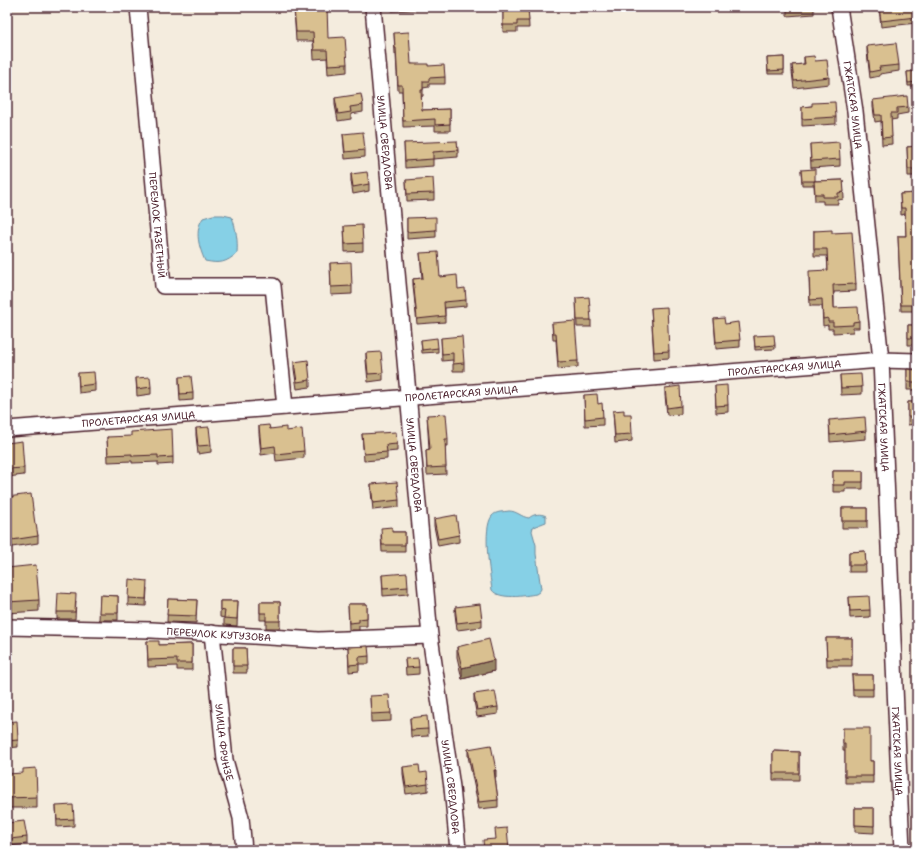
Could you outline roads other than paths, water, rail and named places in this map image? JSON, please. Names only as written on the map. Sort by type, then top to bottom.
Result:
[{"type":"street","name":"ПЕРЕУЛОК ГАЗЕТНЫЙ","points":[[138,7],[163,286],[273,286],[285,407]]},
{"type":"street","name":"УЛИЦА СВЕРДЛОВА","points":[[373,7],[430,636],[452,787],[458,850]]},
{"type":"street","name":"ГЖАТСКАЯ УЛИЦА","points":[[839,7],[855,111],[880,360],[902,850]]},
{"type":"street","name":"ПРОЛЕТАРСКАЯ УЛИЦА","points":[[7,429],[880,360],[917,361]]},
{"type":"street","name":"ПЕРЕУЛОК КУТУЗОВА","points":[[7,627],[152,630],[318,640],[430,636]]},
{"type":"street","name":"УЛИЦА ФРУНЗЕ","points":[[212,634],[225,760],[241,818],[244,850]]},
{"type":"water","points":[[213,215],[232,217],[236,230],[237,253],[226,261],[222,262],[205,261],[199,245],[198,234],[200,223],[203,218]]},
{"type":"water","points":[[509,511],[529,518],[537,514],[546,516],[546,522],[533,527],[532,531],[536,545],[541,589],[536,594],[506,596],[495,593],[492,590],[488,563],[487,541],[489,522],[492,516],[496,513]]}]
